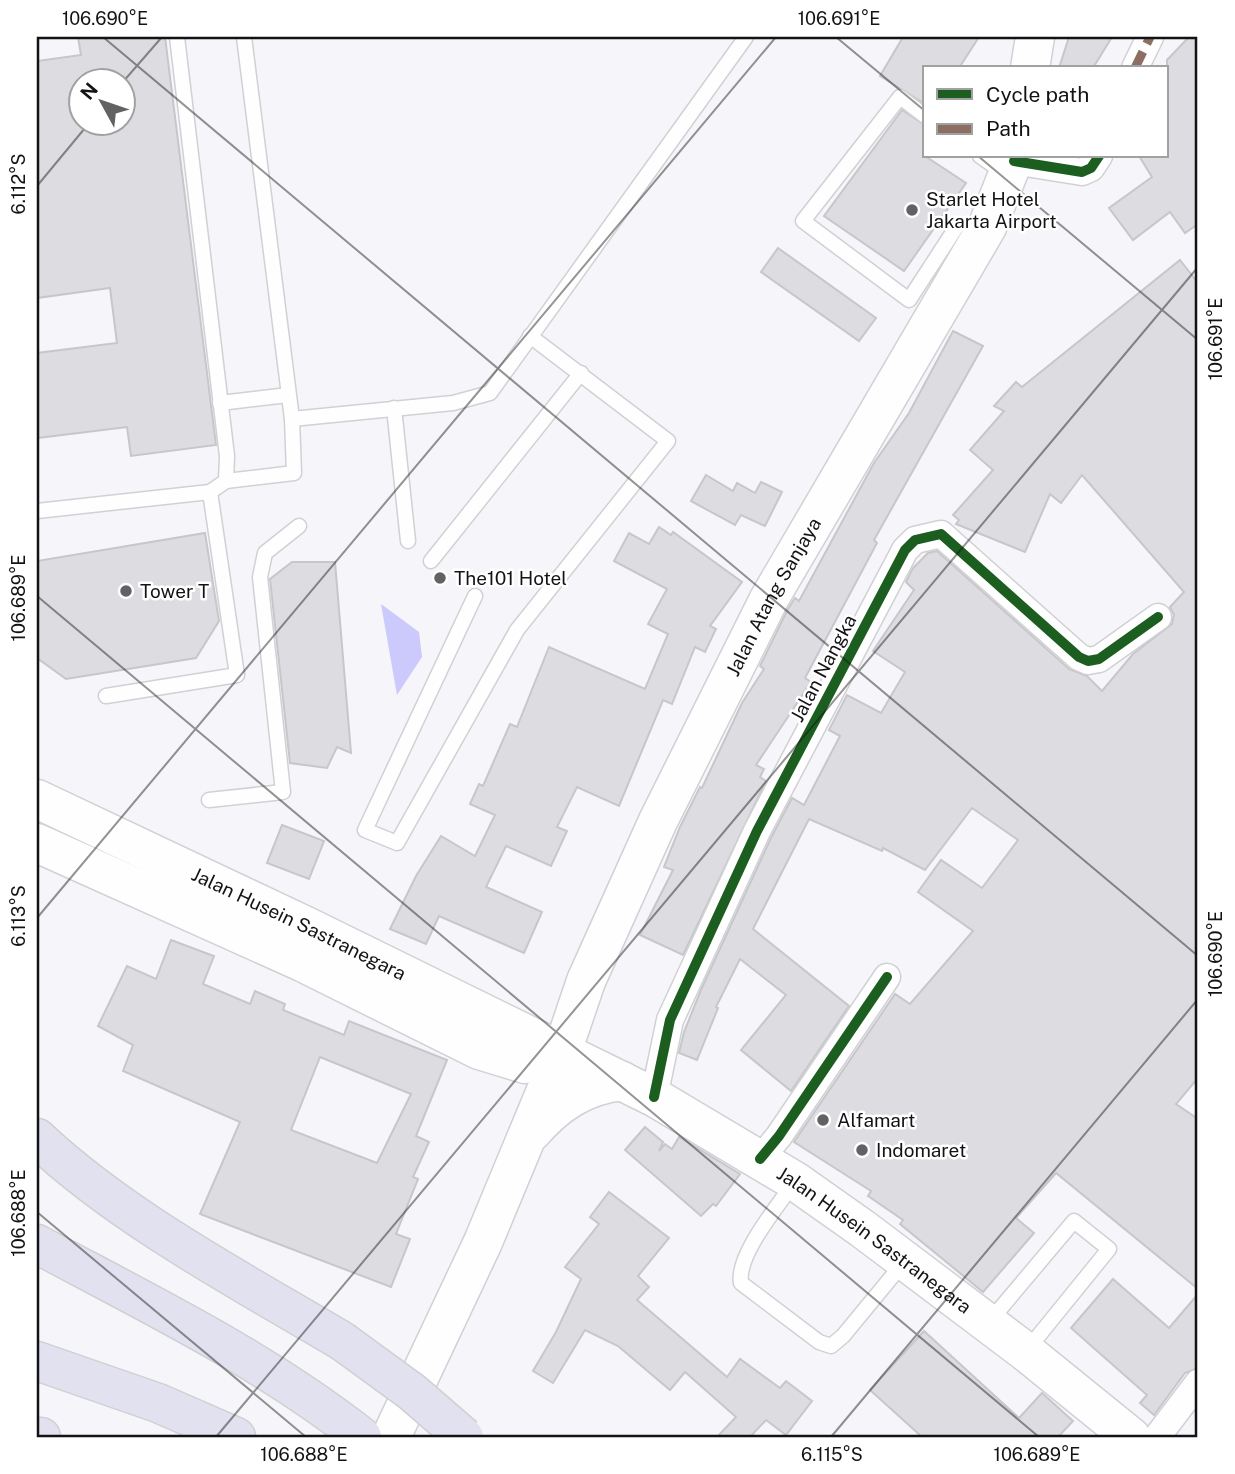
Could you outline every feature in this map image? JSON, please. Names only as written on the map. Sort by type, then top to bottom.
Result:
[{"type":"highway","points":[[37,1138],[90,1182],[131,1210],[342,1341],[412,1392],[464,1437]]},
{"type":"highway","points":[[37,1244],[200,1333],[318,1403],[362,1437]]},
{"type":"highway","points":[[37,1361],[106,1385],[236,1437]]},
{"type":"main road","points":[[1030,66],[1035,37]]},
{"type":"main road","name":"Jalan Atang Sanjaya","points":[[562,1052],[586,981],[658,821],[769,599],[922,309],[987,227],[1004,162]]},
{"type":"main road","name":"Jalan Husein Sastranegara","points":[[37,799],[305,945],[479,1050],[525,1063],[562,1052]]},
{"type":"main road","name":"Jalan Husein Sastranegara","points":[[37,843],[497,1018],[637,1089],[795,1181],[988,1323],[1131,1437]]},
{"type":"main road","points":[[497,1018],[525,1019],[543,1013],[586,981]]},
{"type":"main road","points":[[586,981],[586,1009],[590,1032],[601,1054],[637,1089]]},
{"type":"main road","points":[[391,1437],[483,1242],[562,1052]]},
{"type":"main road","points":[[523,1142],[552,1112],[578,1093],[601,1084],[637,1089]]},
{"type":"street","points":[[1136,66],[1150,37]]},
{"type":"street","points":[[1004,162],[1081,165]]},
{"type":"street","name":"Jalan Nangka","points":[[637,1089],[757,831],[905,550],[915,540],[941,534],[1079,657],[1088,660],[1099,659],[1158,617]]},
{"type":"street","points":[[760,1159],[779,1136],[887,978]]},
{"type":"street","points":[[1157,1437],[1198,1383]]},
{"type":"lane","points":[[177,37],[227,456],[226,481]]},
{"type":"lane","points":[[37,511],[210,492],[226,481],[294,473],[292,419],[244,37]]},
{"type":"lane","points":[[292,419],[453,403],[490,393],[746,37]]},
{"type":"lane","points":[[923,114],[900,96],[803,221],[922,309],[957,226]]},
{"type":"lane","points":[[475,596],[365,830],[397,843],[517,631],[668,441],[530,336]]},
{"type":"lane","points":[[431,561],[581,373]]},
{"type":"lane","points":[[220,403],[288,395]]},
{"type":"lane","points":[[394,408],[408,541]]},
{"type":"lane","points":[[106,696],[237,675],[210,492]]},
{"type":"lane","points":[[209,800],[283,792],[260,577],[265,553],[299,526]]},
{"type":"lane","points":[[795,1181],[744,1258],[739,1272],[741,1283],[819,1342],[831,1346],[843,1335],[905,1261]]},
{"type":"lane","points":[[988,1323],[1059,1235],[1074,1221],[1109,1249],[1026,1352]]},
{"type":"water","points":[[381,604],[419,632],[422,657],[397,695]]},
{"type":"building","points":[[78,37],[165,37],[216,445],[131,456],[127,427],[37,438],[37,353],[117,343],[110,288],[37,298],[37,61],[81,55]]},
{"type":"building","points":[[903,37],[979,37],[960,66],[923,66],[923,103],[880,76]]},
{"type":"building","points":[[1069,37],[1112,37],[1094,66],[1060,66]]},
{"type":"building","points":[[1189,37],[1198,37],[1198,224],[1185,233],[1170,212],[1133,240],[1109,208],[1152,177],[1140,158],[1168,158],[1167,60]]},
{"type":"building","points":[[902,110],[923,124],[923,158],[928,158],[966,183],[904,271],[824,216]]},
{"type":"building","points":[[778,248],[876,318],[859,341],[761,272]]},
{"type":"building","points":[[1180,260],[1198,283],[1198,1078],[1176,1104],[1198,1119],[1198,1289],[1056,1173],[1016,1218],[1034,1233],[983,1292],[900,1224],[903,1220],[868,1196],[871,1191],[794,1142],[895,994],[910,1004],[973,931],[918,892],[941,860],[982,888],[1018,840],[972,808],[925,870],[883,848],[882,851],[809,819],[753,929],[849,1006],[791,1091],[741,1050],[786,995],[740,959],[716,1007],[718,1008],[697,1060],[679,1053],[684,1032],[701,990],[771,838],[792,798],[804,805],[840,736],[829,730],[847,695],[881,713],[905,672],[873,651],[914,590],[906,582],[913,568],[928,553],[937,551],[1069,669],[1087,676],[1102,691],[1133,654],[1172,624],[1174,615],[1170,607],[1184,592],[1082,475],[1061,503],[1050,494],[1025,552],[956,524],[959,520],[953,515],[993,470],[970,450],[1004,411],[994,406],[1016,382],[1022,387]]},
{"type":"building","points":[[953,331],[983,346],[874,540],[877,543],[805,678],[811,682],[756,765],[764,769],[760,777],[766,781],[683,955],[640,935],[673,870],[664,867],[680,827],[700,787],[702,788],[742,703],[764,669],[760,666],[788,609],[795,598],[799,601],[874,463],[909,413]]},
{"type":"building","points":[[706,475],[733,491],[737,483],[755,493],[761,482],[782,492],[765,526],[741,515],[735,525],[691,501]]},
{"type":"building","points":[[659,527],[671,535],[673,532],[742,582],[710,626],[716,629],[705,652],[695,647],[672,704],[663,700],[619,806],[577,787],[557,827],[567,831],[551,866],[506,846],[486,887],[542,912],[524,953],[439,916],[426,944],[390,929],[416,876],[441,836],[475,856],[495,815],[470,804],[479,784],[483,786],[510,724],[517,727],[549,647],[645,689],[668,634],[648,624],[667,589],[614,561],[629,533],[649,544]]},
{"type":"building","name":"Tower T","points":[[205,533],[219,621],[196,658],[66,679],[37,658],[37,561]]},
{"type":"building","points":[[292,562],[335,562],[351,753],[337,747],[327,768],[290,763],[270,579]]},
{"type":"building","points":[[282,825],[324,841],[309,879],[267,863]]},
{"type":"building","points":[[171,940],[214,956],[203,984],[250,1004],[255,991],[285,1004],[283,1010],[344,1035],[349,1021],[447,1060],[416,1136],[429,1142],[413,1177],[418,1179],[396,1234],[410,1239],[391,1287],[200,1214],[240,1122],[123,1071],[133,1045],[98,1026],[127,966],[156,979]],"holes":[[[320,1057],[411,1094],[377,1163],[291,1130]]]},
{"type":"building","points":[[645,1127],[663,1142],[659,1151],[665,1144],[672,1149],[679,1137],[740,1174],[716,1206],[713,1204],[701,1216],[625,1150]]},
{"type":"building","points":[[609,1192],[669,1238],[638,1276],[649,1287],[637,1300],[727,1377],[740,1359],[780,1388],[786,1381],[812,1401],[786,1435],[766,1420],[750,1437],[717,1437],[736,1417],[685,1372],[670,1390],[618,1346],[585,1330],[553,1383],[533,1371],[556,1332],[581,1279],[565,1267],[599,1224],[590,1217]]},
{"type":"building","points":[[1113,1279],[1169,1328],[1198,1294],[1198,1368],[1185,1373],[1154,1415],[1140,1403],[1147,1395],[1071,1328]]},
{"type":"building","points":[[924,1331],[1019,1418],[1042,1393],[1073,1421],[1058,1437],[922,1437],[870,1390]]},
{"type":"marked path","points":[[1136,66],[1150,37]]},
{"type":"cycle path","points":[[1014,161],[1082,172],[1091,168],[1098,158]]},
{"type":"cycle path","points":[[654,1097],[670,1020],[757,831],[905,550],[915,540],[941,534],[1079,657],[1088,661],[1099,659],[1158,617]]},
{"type":"cycle path","points":[[760,1159],[779,1136],[887,977]]},
{"type":"place","name":"Starlet Hotel Jakarta Airport","points":[[912,210]]},
{"type":"place","name":"The101 Hotel","points":[[440,578]]},
{"type":"place","name":"Tower T","points":[[126,591]]},
{"type":"place","name":"Alfamart","points":[[823,1120]]},
{"type":"place","name":"Indomaret","points":[[862,1150]]}]
